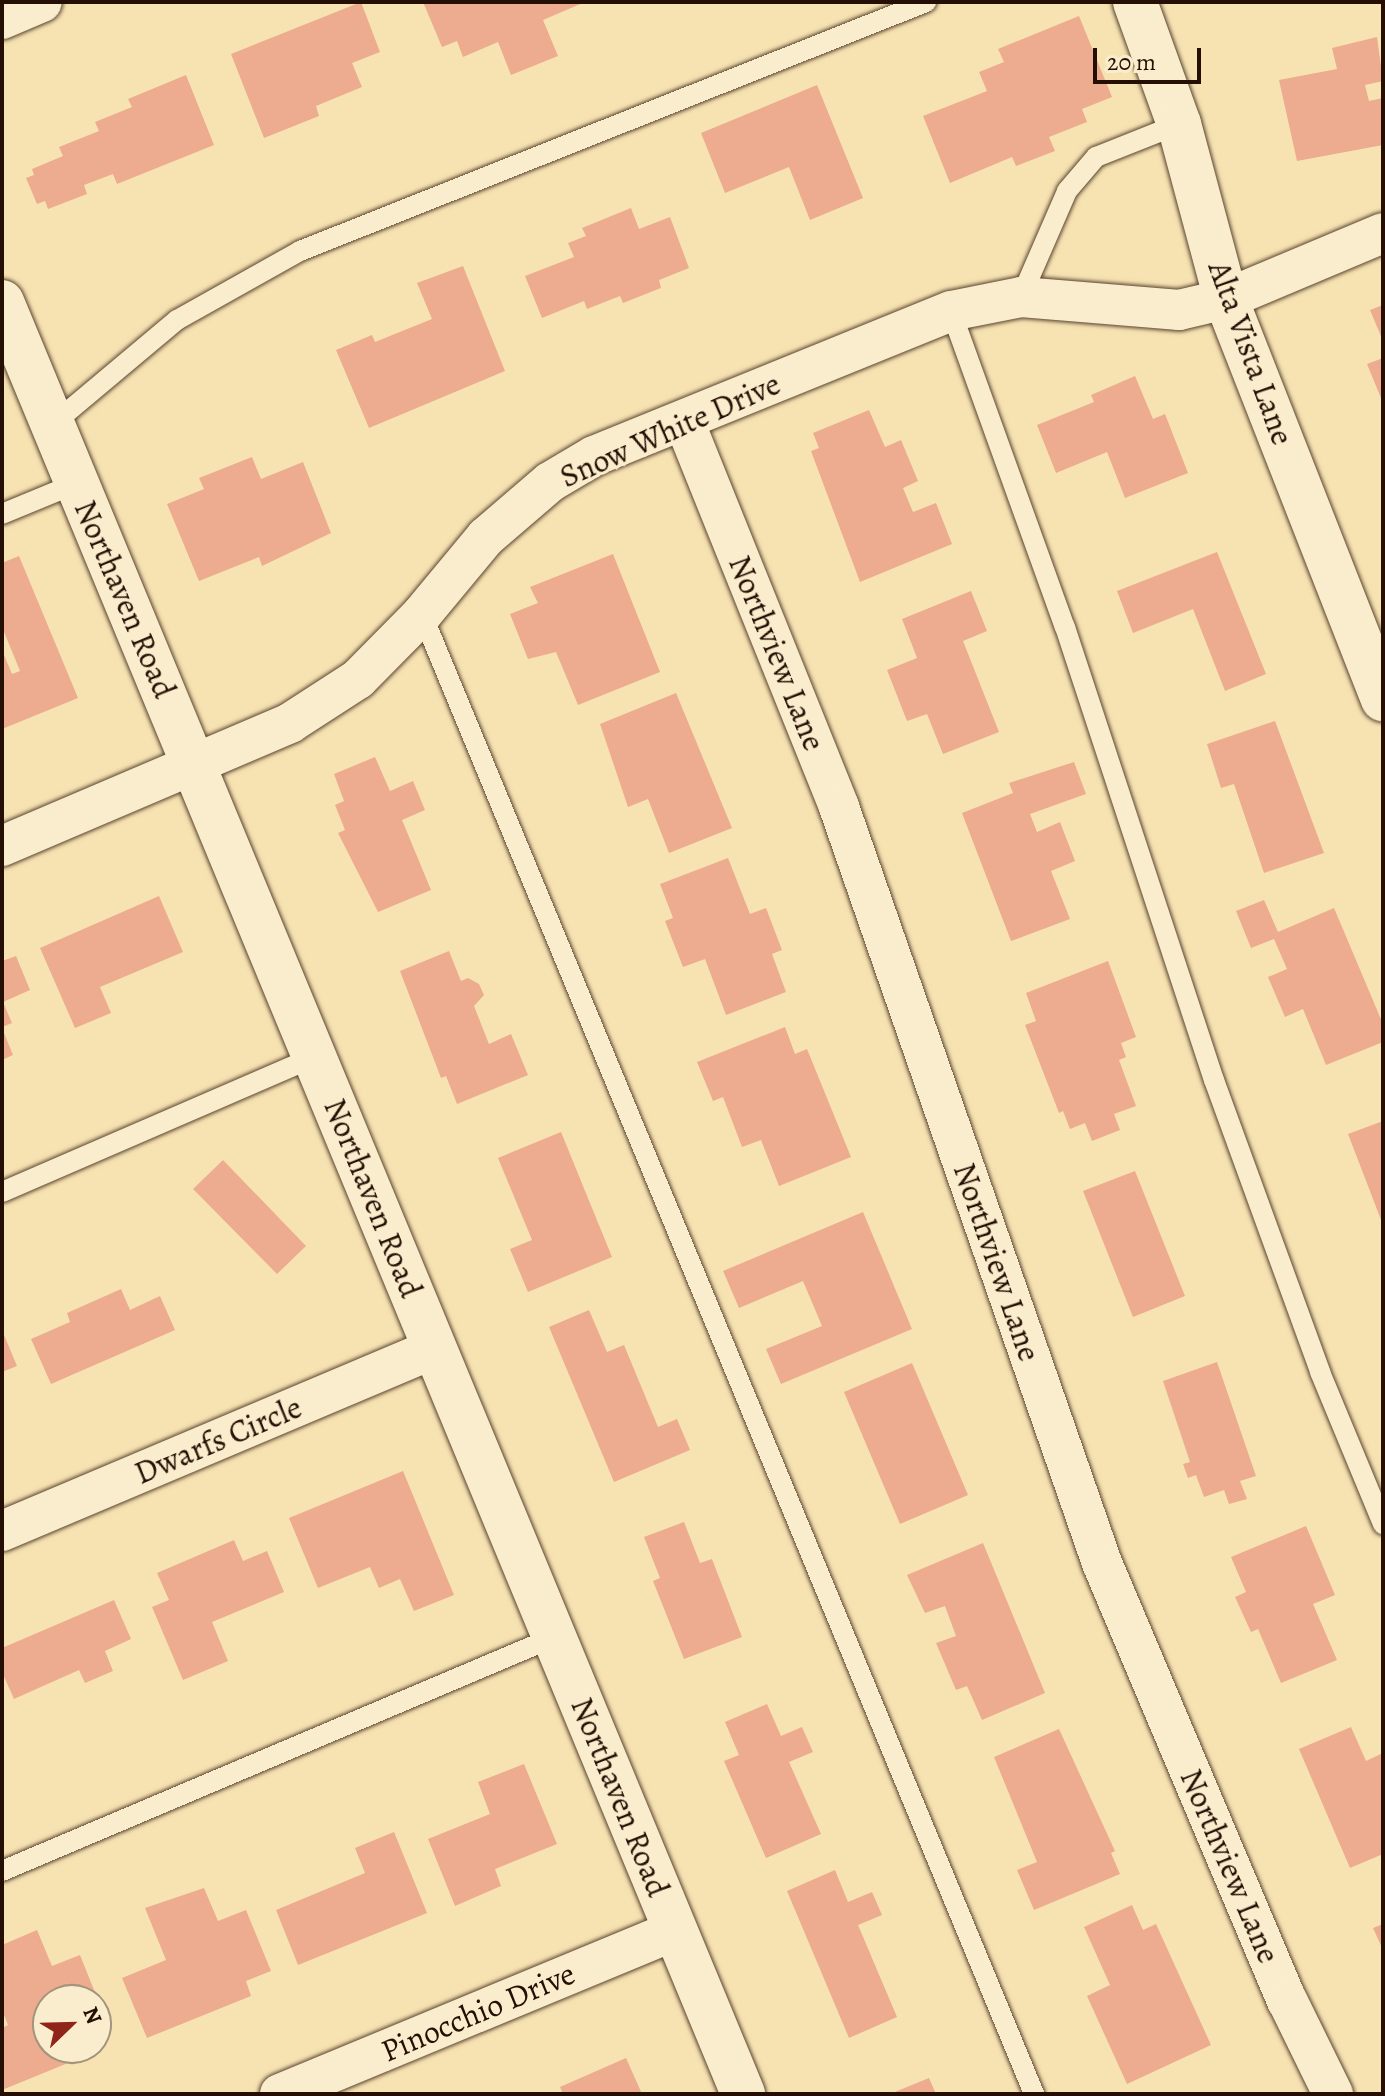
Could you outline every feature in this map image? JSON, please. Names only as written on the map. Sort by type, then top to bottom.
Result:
[{"type":"street","points":[[2,19],[42,2]]},
{"type":"street","name":"Alta Vista Lane","points":[[1135,2],[1179,124],[1226,299],[1383,699]]},
{"type":"street","name":"Snow White Drive","points":[[2,846],[290,723],[358,679],[422,614],[486,537],[550,482],[594,456],[951,311],[1021,297],[1179,310],[1226,299],[1383,233]]},
{"type":"street","name":"Northaven Road","points":[[2,302],[743,2094]]},
{"type":"street","name":"Northview Lane","points":[[684,421],[839,807],[1102,1563],[1287,2000],[1333,2094]]},
{"type":"street","name":"Dwarfs Circle","points":[[2,1531],[435,1348]]},
{"type":"street","name":"Pinocchio Drive","points":[[280,2094],[675,1930]]},
{"type":"lane","points":[[53,424],[177,320],[300,251],[926,2]]},
{"type":"lane","points":[[1021,297],[1067,191],[1096,157],[1179,124]]},
{"type":"lane","points":[[951,311],[1065,627],[1219,1094],[1320,1372],[1383,1524]]},
{"type":"lane","points":[[2,514],[77,483]]},
{"type":"lane","points":[[422,614],[1034,2094]]},
{"type":"lane","points":[[2,1192],[314,1057]]},
{"type":"lane","points":[[2,1871],[554,1637]]},
{"type":"building","points":[[361,2],[380,52],[352,63],[362,87],[316,106],[319,116],[264,138],[231,54]]},
{"type":"building","points":[[423,2],[585,2],[543,20],[558,56],[511,75],[498,42],[463,57],[457,41],[442,47]]},
{"type":"building","points":[[1079,16],[1112,97],[1082,109],[1087,122],[1049,137],[1055,151],[1016,166],[1012,157],[950,183],[923,116],[987,91],[979,72],[1004,62],[998,49]]},
{"type":"building","points":[[1377,37],[1383,81],[1365,85],[1369,101],[1383,98],[1383,145],[1297,161],[1279,80],[1337,69],[1332,48]]},
{"type":"building","points":[[186,75],[214,145],[117,184],[113,174],[84,185],[87,194],[48,209],[45,201],[37,204],[26,178],[34,175],[32,169],[63,156],[59,147],[99,131],[95,122],[132,107],[128,99]]},
{"type":"building","points":[[817,85],[863,198],[810,220],[789,167],[725,193],[701,133]]},
{"type":"building","points":[[631,208],[639,229],[670,217],[689,268],[659,280],[661,288],[623,303],[620,296],[587,309],[584,301],[542,318],[525,276],[574,257],[568,243],[586,236],[582,228]]},
{"type":"building","points":[[463,266],[505,371],[369,428],[336,350],[372,335],[375,342],[432,319],[417,283]]},
{"type":"building","points":[[1383,305],[1383,341],[1370,310]]},
{"type":"building","points":[[1383,358],[1383,403],[1367,364]]},
{"type":"building","points":[[1135,376],[1153,419],[1165,414],[1188,473],[1125,498],[1107,452],[1056,473],[1037,425],[1094,402],[1091,395]]},
{"type":"building","points":[[869,410],[885,447],[901,440],[918,481],[903,488],[913,512],[936,503],[952,544],[860,582],[811,451],[819,448],[813,433]]},
{"type":"building","points":[[252,457],[261,479],[303,462],[331,533],[262,566],[259,557],[199,581],[167,504],[204,489],[199,478]]},
{"type":"building","points":[[1217,552],[1266,674],[1225,691],[1193,609],[1133,633],[1117,591]]},
{"type":"building","points":[[613,554],[660,672],[578,705],[556,652],[528,659],[510,614],[538,603],[530,587]]},
{"type":"building","points":[[19,556],[78,698],[2,729],[2,650],[12,674],[20,671],[2,627],[2,563]]},
{"type":"building","points":[[971,591],[987,631],[963,641],[999,732],[943,754],[927,714],[907,721],[887,670],[917,658],[902,619]]},
{"type":"building","points":[[676,693],[732,828],[669,853],[648,799],[628,807],[600,724]]},
{"type":"building","points":[[1275,721],[1324,853],[1264,873],[1234,784],[1221,788],[1207,744]]},
{"type":"building","points":[[375,757],[390,791],[413,781],[425,810],[402,820],[431,890],[378,912],[338,833],[345,830],[335,805],[344,801],[334,774]]},
{"type":"building","points":[[1074,762],[1086,794],[1030,814],[1037,832],[1060,822],[1075,861],[1051,871],[1070,919],[1011,941],[962,813],[1013,793],[1009,783]]},
{"type":"building","points":[[728,858],[750,914],[766,908],[782,950],[772,954],[786,992],[726,1015],[705,959],[683,967],[665,921],[673,918],[660,884]]},
{"type":"building","points":[[159,896],[183,952],[100,987],[111,1013],[75,1028],[40,948]]},
{"type":"building","points":[[1264,900],[1278,932],[1334,908],[1383,1024],[1383,1042],[1326,1065],[1303,1009],[1285,1017],[1268,977],[1287,969],[1274,939],[1251,948],[1236,911]]},
{"type":"building","points":[[449,951],[461,981],[468,978],[479,984],[484,995],[474,1006],[489,1044],[511,1034],[528,1075],[457,1104],[446,1076],[441,1078],[400,971]]},
{"type":"building","points":[[16,956],[30,990],[3,1002],[12,1023],[2,1027],[2,961]]},
{"type":"building","points":[[1108,961],[1136,1037],[1121,1043],[1126,1057],[1119,1060],[1136,1106],[1114,1114],[1120,1130],[1092,1141],[1085,1123],[1070,1129],[1063,1111],[1059,1113],[1025,1025],[1036,1021],[1026,993]]},
{"type":"building","points":[[785,1027],[795,1054],[807,1049],[851,1157],[779,1186],[761,1140],[742,1147],[723,1097],[713,1101],[697,1062]]},
{"type":"building","points":[[2,1028],[13,1055],[2,1060]]},
{"type":"building","points":[[1383,1121],[1383,1225],[1348,1134]]},
{"type":"building","points":[[561,1132],[612,1257],[528,1292],[510,1249],[532,1240],[498,1158]]},
{"type":"building","points":[[223,1160],[306,1246],[277,1274],[193,1189]]},
{"type":"building","points":[[1135,1171],[1185,1296],[1133,1317],[1083,1191]]},
{"type":"building","points":[[863,1212],[912,1329],[781,1384],[766,1349],[822,1326],[803,1281],[739,1308],[723,1271]]},
{"type":"building","points":[[121,1289],[130,1310],[160,1296],[175,1330],[51,1384],[31,1339],[70,1322],[67,1313]]},
{"type":"building","points":[[589,1310],[607,1352],[624,1345],[658,1427],[677,1419],[690,1450],[614,1482],[549,1327]]},
{"type":"building","points":[[2,1330],[17,1366],[2,1372]]},
{"type":"building","points":[[1217,1362],[1256,1476],[1240,1481],[1247,1499],[1229,1504],[1224,1490],[1204,1497],[1196,1475],[1188,1478],[1183,1464],[1190,1462],[1163,1381]]},
{"type":"building","points":[[912,1363],[968,1495],[900,1524],[844,1392]]},
{"type":"building","points":[[403,1471],[454,1595],[414,1611],[400,1579],[379,1588],[370,1567],[318,1588],[289,1518]]},
{"type":"building","points":[[684,1522],[700,1563],[712,1559],[742,1637],[684,1659],[653,1581],[660,1578],[644,1537]]},
{"type":"building","points":[[1306,1526],[1335,1595],[1313,1604],[1337,1660],[1281,1683],[1258,1629],[1251,1632],[1235,1597],[1246,1592],[1231,1557]]},
{"type":"building","points":[[234,1540],[243,1561],[267,1551],[284,1592],[212,1622],[228,1661],[183,1680],[152,1607],[169,1600],[157,1573]]},
{"type":"building","points":[[983,1543],[1045,1693],[982,1720],[967,1686],[956,1690],[936,1643],[956,1636],[945,1606],[925,1613],[907,1575]]},
{"type":"building","points":[[114,1600],[131,1639],[105,1651],[113,1671],[85,1683],[79,1670],[14,1699],[2,1672],[2,1648]]},
{"type":"building","points":[[767,1704],[781,1736],[802,1727],[813,1752],[789,1762],[821,1834],[766,1858],[724,1761],[739,1755],[725,1722]]},
{"type":"building","points":[[1351,1727],[1366,1761],[1383,1753],[1383,1854],[1350,1868],[1299,1749]]},
{"type":"building","points":[[1059,1729],[1115,1851],[1111,1853],[1120,1874],[1034,1910],[1017,1870],[1037,1862],[994,1757]]},
{"type":"building","points":[[524,1764],[557,1844],[495,1869],[501,1886],[455,1906],[428,1839],[490,1814],[478,1782]]},
{"type":"building","points":[[394,1832],[427,1913],[298,1965],[276,1910],[365,1873],[355,1848]]},
{"type":"building","points":[[835,1870],[848,1902],[872,1892],[882,1915],[858,1925],[897,2017],[849,2038],[787,1891]]},
{"type":"building","points":[[204,1888],[218,1921],[246,1910],[271,1971],[246,1981],[251,1996],[147,2038],[122,1978],[166,1960],[145,1908]]},
{"type":"building","points":[[1132,1905],[1143,1930],[1156,1924],[1211,2045],[1127,2084],[1087,1996],[1110,1985],[1084,1927]]},
{"type":"building","points":[[1383,1924],[1383,1950],[1373,1928]]},
{"type":"building","points":[[37,1930],[52,1966],[80,1955],[92,1984],[32,1984],[32,2064],[66,2064],[2,2090],[2,2028],[8,2025],[2,2010],[2,1945]]},
{"type":"building","points":[[626,2058],[642,2094],[563,2094],[560,2087]]},
{"type":"building","points":[[929,2078],[936,2094],[890,2094]]}]
